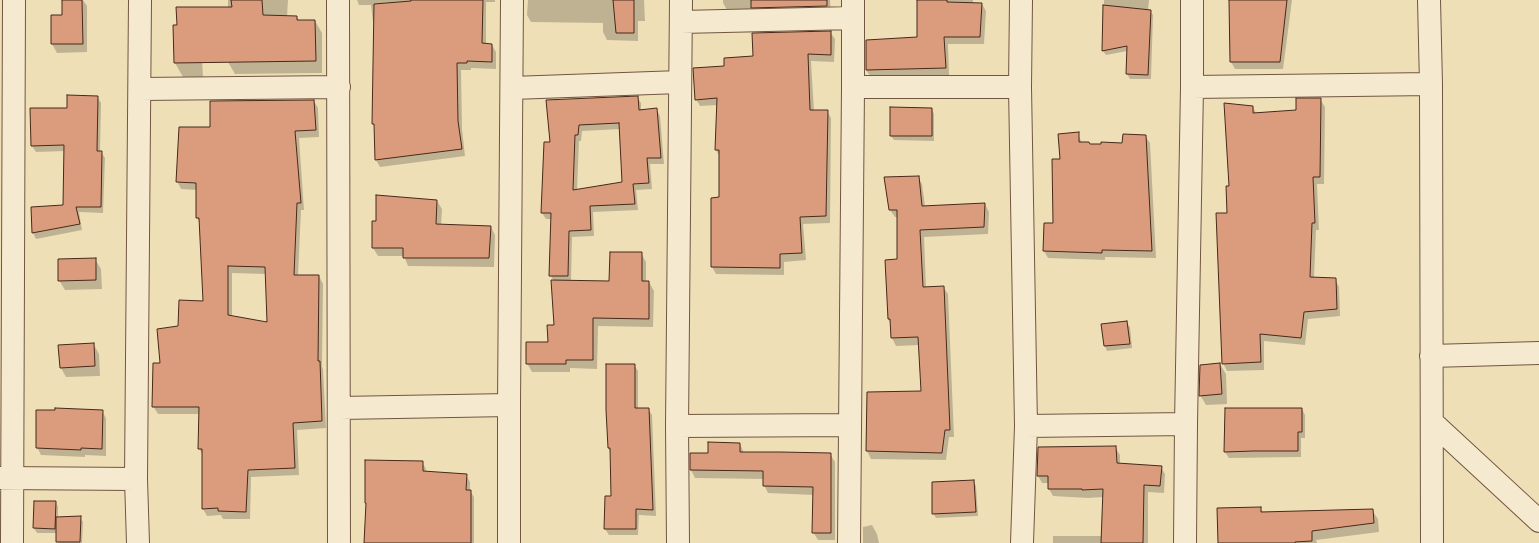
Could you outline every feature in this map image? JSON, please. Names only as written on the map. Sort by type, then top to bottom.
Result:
[{"type":"street","points":[[12,543],[6,478],[14,0]]},
{"type":"street","points":[[138,543],[136,479],[140,0]]},
{"type":"street","points":[[338,0],[340,543]]},
{"type":"street","points":[[509,543],[512,0]]},
{"type":"street","points":[[678,543],[681,0]]},
{"type":"street","points":[[1021,0],[1020,87],[1026,426],[1022,543]]},
{"type":"street","points":[[1185,543],[1192,0]]},
{"type":"street","points":[[1429,0],[1431,84],[1432,543]]},
{"type":"street","points":[[681,22],[853,9],[849,543]]},
{"type":"street","points":[[512,88],[680,82]]},
{"type":"street","points":[[1192,87],[1431,84]]},
{"type":"street","points":[[853,87],[1020,87]]},
{"type":"street","points":[[140,89],[339,88]]},
{"type":"street","points":[[1431,356],[1539,353]]},
{"type":"street","points":[[340,408],[509,405]]},
{"type":"street","points":[[1432,422],[1539,521]]},
{"type":"street","points":[[1026,426],[1186,424]]},
{"type":"street","points":[[678,426],[849,425]]},
{"type":"street","points":[[6,478],[136,479]]},
{"type":"building","points":[[62,0],[82,0],[83,44],[51,44],[51,15],[62,15]]},
{"type":"building","points":[[231,0],[262,0],[263,15],[297,16],[297,20],[315,20],[316,61],[174,63],[173,25],[177,25],[176,7],[232,7]]},
{"type":"building","points":[[411,0],[483,0],[482,43],[492,44],[492,62],[467,61],[467,63],[457,63],[458,121],[462,149],[375,160],[374,124],[372,124],[374,4]]},
{"type":"building","points":[[613,0],[634,0],[634,33],[616,33]]},
{"type":"building","points":[[751,0],[827,0],[827,6],[751,8]]},
{"type":"building","points":[[917,0],[947,0],[947,2],[982,3],[980,37],[944,37],[946,68],[866,70],[866,40],[917,37]]},
{"type":"building","points":[[1229,0],[1287,0],[1280,62],[1230,62]]},
{"type":"building","points":[[1103,5],[1151,10],[1148,75],[1126,74],[1127,46],[1102,51]]},
{"type":"building","points":[[831,31],[831,55],[808,54],[810,110],[828,110],[826,216],[800,217],[802,253],[780,254],[780,268],[711,267],[711,198],[719,197],[719,150],[715,150],[717,98],[695,100],[693,68],[724,66],[724,58],[753,56],[752,33]]},
{"type":"building","points":[[67,95],[98,96],[97,151],[102,151],[101,207],[76,207],[80,224],[32,233],[31,207],[63,205],[64,145],[31,146],[30,108],[67,108]]},
{"type":"building","points":[[638,96],[639,110],[657,108],[661,158],[647,158],[649,183],[633,184],[635,204],[590,206],[591,230],[569,231],[568,276],[549,276],[551,213],[541,213],[544,142],[550,142],[546,100]],"holes":[[[619,123],[622,182],[573,190],[575,135],[578,135],[579,125]]]},
{"type":"building","points":[[1296,98],[1321,98],[1320,177],[1313,177],[1315,223],[1312,223],[1310,277],[1336,278],[1337,309],[1304,312],[1301,338],[1260,334],[1261,362],[1222,364],[1216,213],[1227,213],[1226,186],[1229,186],[1224,103],[1253,106],[1253,113],[1296,110]]},
{"type":"building","points":[[314,100],[316,130],[295,131],[301,203],[297,203],[294,275],[319,275],[318,361],[320,361],[322,421],[293,423],[295,468],[248,470],[246,512],[218,511],[218,508],[202,509],[202,449],[198,449],[199,407],[152,407],[153,363],[160,363],[157,329],[178,326],[179,300],[203,301],[199,218],[196,218],[196,183],[176,182],[179,127],[210,127],[210,101]],"holes":[[[228,266],[265,267],[267,322],[228,315]]]},
{"type":"building","points":[[890,107],[932,108],[932,136],[890,136]]},
{"type":"building","points":[[1079,132],[1079,142],[1089,142],[1090,144],[1101,144],[1101,142],[1122,143],[1123,134],[1146,135],[1152,251],[1102,250],[1102,253],[1043,251],[1044,223],[1053,223],[1052,159],[1060,159],[1058,134]]},
{"type":"building","points":[[919,176],[922,206],[985,203],[984,227],[920,230],[923,287],[944,286],[950,430],[945,430],[942,453],[866,451],[867,392],[921,391],[918,337],[891,338],[890,319],[888,319],[885,260],[897,259],[897,210],[889,210],[884,177]]},
{"type":"building","points":[[376,195],[437,200],[436,224],[491,226],[489,258],[403,258],[403,248],[372,248],[372,221],[376,221]]},
{"type":"building","points":[[610,252],[642,252],[642,281],[649,281],[649,319],[593,318],[593,360],[566,360],[566,364],[526,364],[526,342],[548,342],[547,325],[554,325],[551,280],[609,281]]},
{"type":"building","points":[[96,258],[96,280],[58,281],[58,259]]},
{"type":"building","points":[[1127,321],[1130,344],[1104,346],[1101,324]]},
{"type":"building","points":[[94,343],[95,366],[60,368],[58,345]]},
{"type":"building","points":[[1220,363],[1222,394],[1199,396],[1200,365]]},
{"type":"building","points":[[606,364],[635,364],[635,408],[649,408],[653,510],[636,509],[636,529],[604,529],[605,496],[611,496],[610,448],[608,448],[606,410]]},
{"type":"building","points":[[55,408],[103,410],[102,449],[81,448],[81,450],[36,448],[36,410],[55,410]]},
{"type":"building","points":[[1225,408],[1302,408],[1302,432],[1298,432],[1298,451],[1224,452]]},
{"type":"building","points":[[708,442],[740,443],[740,452],[831,453],[831,533],[812,533],[813,487],[763,486],[763,471],[690,470],[690,453],[708,453]]},
{"type":"building","points":[[1116,446],[1117,463],[1162,466],[1160,486],[1144,485],[1143,543],[1101,543],[1103,489],[1048,489],[1048,476],[1037,476],[1038,447]]},
{"type":"building","points":[[365,460],[423,461],[423,471],[467,474],[466,490],[471,490],[471,543],[364,543],[366,503]]},
{"type":"building","points":[[974,480],[976,512],[932,514],[932,482]]},
{"type":"building","points":[[34,501],[56,501],[55,529],[33,528]]},
{"type":"building","points":[[1261,507],[1261,512],[1373,509],[1374,523],[1312,531],[1312,541],[1295,543],[1218,543],[1217,508]]},
{"type":"building","points":[[81,516],[80,542],[56,542],[56,517]]}]
